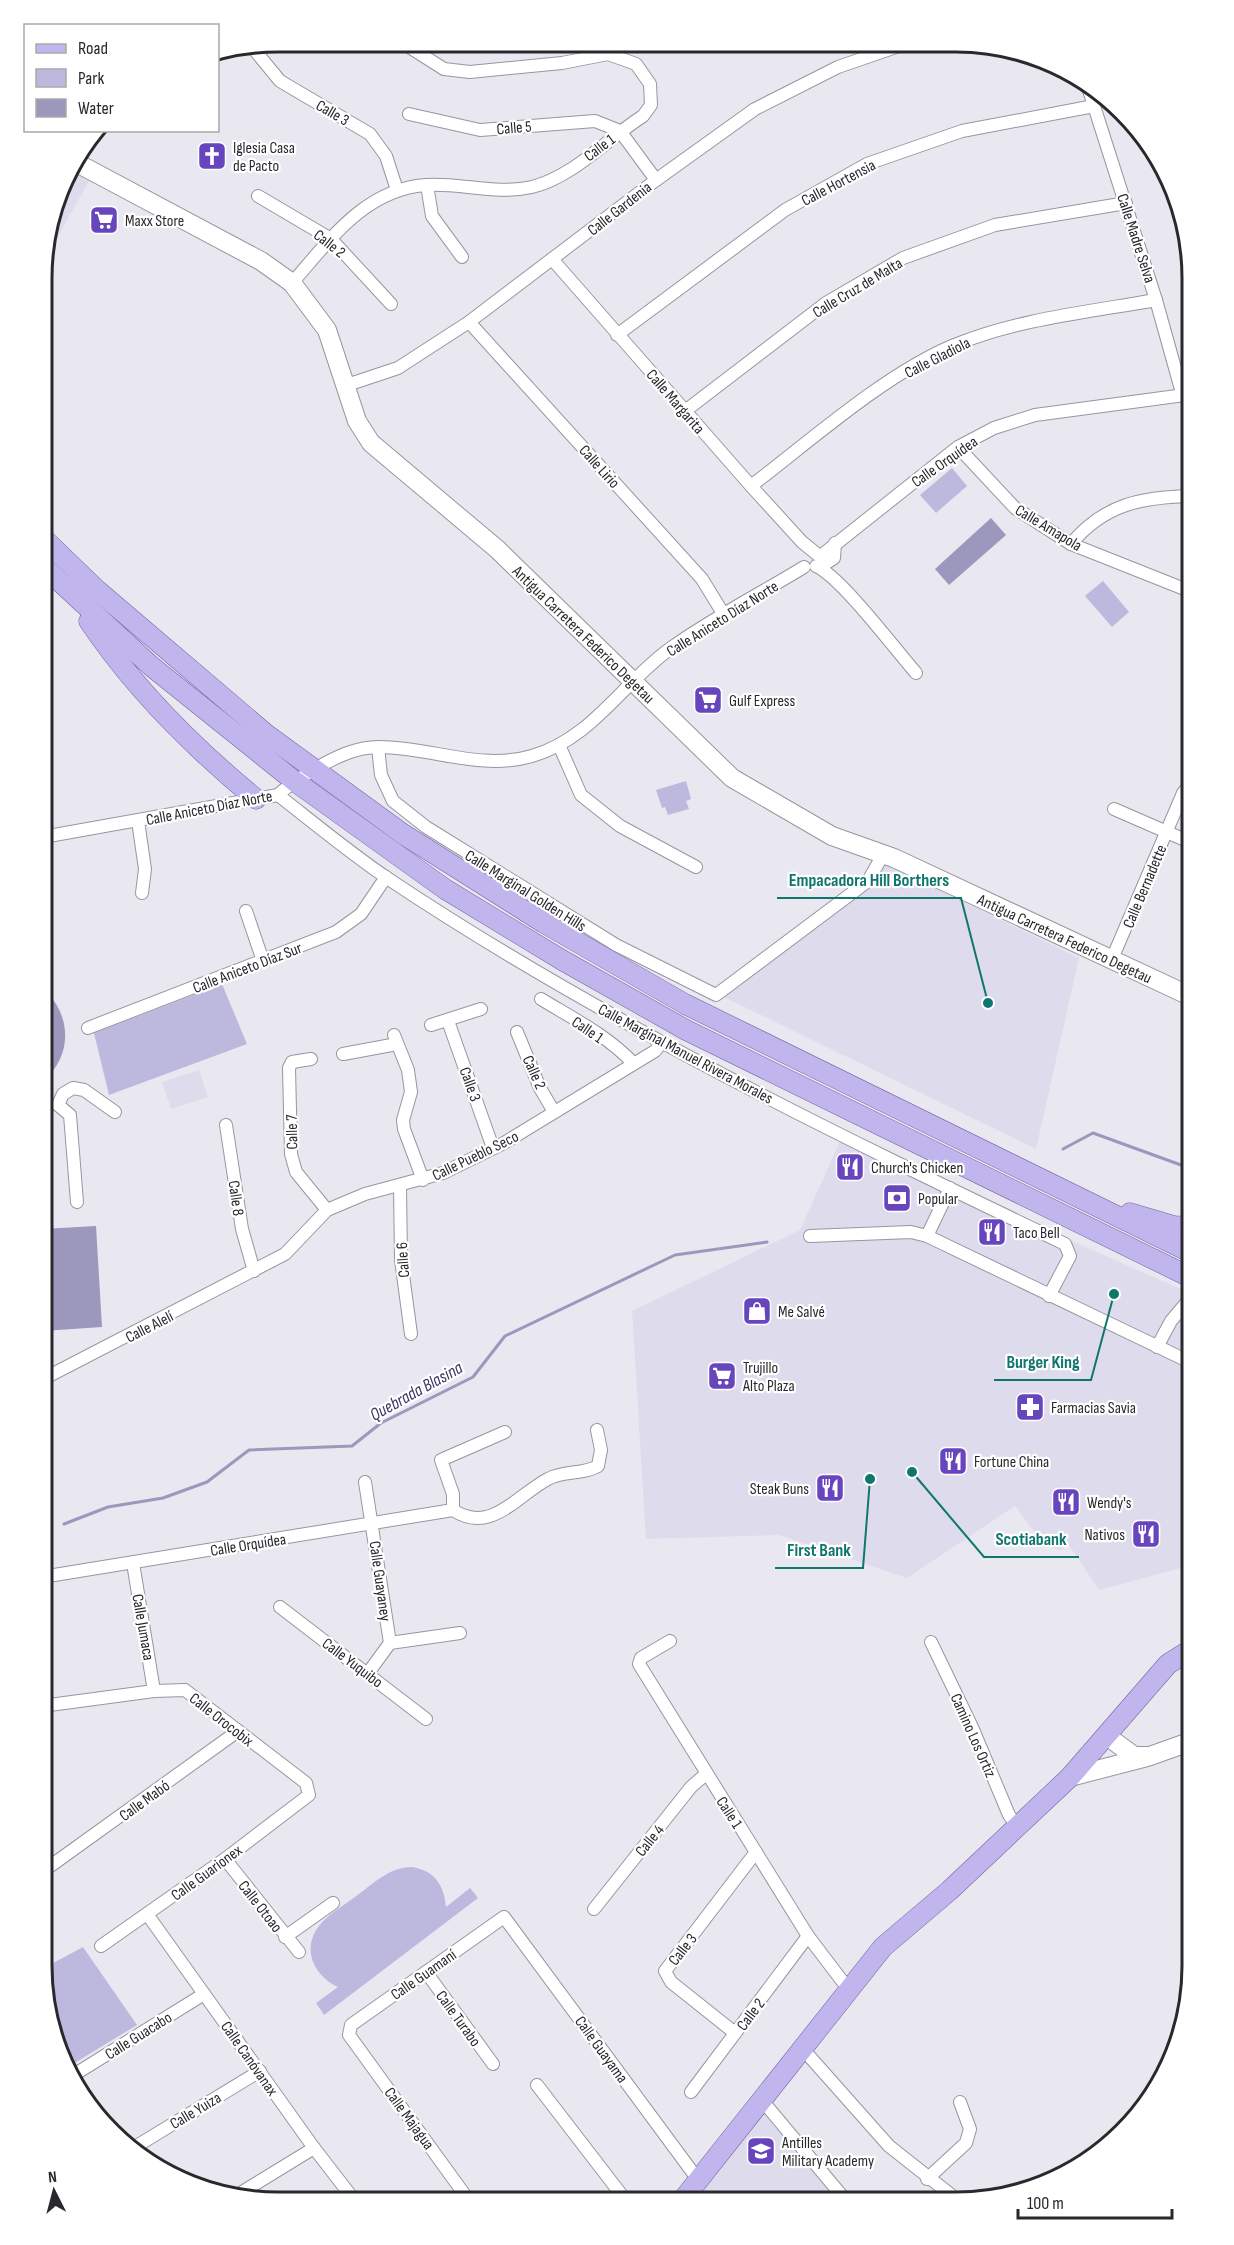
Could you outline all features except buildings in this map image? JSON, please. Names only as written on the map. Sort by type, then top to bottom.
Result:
[{"type":"main road","points":[[52,546],[266,734],[403,834],[514,904],[685,1004],[1182,1248]]},
{"type":"main road","points":[[52,574],[151,666],[293,780],[445,889],[562,960],[686,1030],[1182,1273]]},
{"type":"main road","points":[[68,589],[92,626],[137,683],[186,739],[256,799]]},
{"type":"main road","points":[[1085,1201],[1182,1226]]},
{"type":"main road","points":[[690,2192],[883,1947],[949,1891],[1070,1777],[1168,1664],[1182,1655]]},
{"type":"street","name":"Calle 1","points":[[292,283],[364,206],[398,190],[427,185],[501,190],[533,186],[569,170],[643,116],[651,105],[650,84],[636,64],[608,54],[540,66],[470,72],[444,69],[417,52]]},
{"type":"street","name":"Calle Gardenia","points":[[347,385],[398,368],[469,322],[656,180],[755,110],[838,67],[882,52]]},
{"type":"street","name":"Calle 3","points":[[257,53],[280,81],[370,134],[386,156],[398,190]]},
{"type":"street","name":"Calle Madre Selva","points":[[1091,98],[1182,379]]},
{"type":"street","name":"Calle Hortensia","points":[[617,335],[785,210],[867,164],[962,131],[1094,106]]},
{"type":"street","name":"Calle 5","points":[[408,114],[480,130],[595,121],[620,131]]},
{"type":"street","points":[[620,131],[656,180]]},
{"type":"street","name":"Antigua Carretera Federico Degetau","points":[[82,166],[261,261],[292,283],[327,330],[357,421],[371,443],[497,549],[732,778],[832,836],[884,854],[1182,992]]},
{"type":"street","points":[[427,185],[432,216],[462,257]]},
{"type":"street","name":"Calle 2","points":[[258,196],[331,239],[391,304]]},
{"type":"street","name":"Calle Cruz de Malta","points":[[685,411],[826,303],[903,258],[995,225],[1126,203]]},
{"type":"street","name":"Calle Margarita","points":[[552,259],[802,542],[814,562]]},
{"type":"street","name":"Calle Gladiola","points":[[751,486],[884,385],[951,346],[1012,325],[1156,300]]},
{"type":"street","name":"Calle Lirio","points":[[469,322],[702,579],[724,615]]},
{"type":"street","name":"Calle Orquídea","points":[[814,562],[834,558],[836,543],[958,447],[994,428],[1035,415],[1182,395]]},
{"type":"street","name":"Calle Amapola","points":[[958,447],[1015,508],[1071,544],[1182,588]]},
{"type":"street","points":[[1071,544],[1085,528],[1115,507],[1165,497],[1182,496]]},
{"type":"street","points":[[814,562],[855,602],[916,673]]},
{"type":"street","name":"Calle Aniceto Díaz Norte","points":[[52,835],[278,795],[293,780],[350,752],[378,747],[490,763],[532,756],[559,745],[593,722],[633,681],[670,648],[814,562]]},
{"type":"street","points":[[559,745],[581,795],[621,826],[696,867]]},
{"type":"street","name":"Calle Marginal Golden Hills","points":[[378,747],[381,775],[393,801],[426,827],[616,945],[716,995],[868,881],[884,854]]},
{"type":"street","name":"Calle Marginal Manuel Rivera Morales","points":[[278,795],[386,877],[518,962],[662,1042],[1065,1244],[1070,1256],[1049,1296]]},
{"type":"street","name":"Calle Bernadette","points":[[1112,959],[1182,795]]},
{"type":"street","points":[[1114,809],[1182,839]]},
{"type":"street","points":[[138,821],[145,869],[142,893]]},
{"type":"street","name":"Calle Aniceto Díaz Sur","points":[[88,1028],[336,932],[361,914],[386,877]]},
{"type":"street","points":[[246,910],[263,961]]},
{"type":"street","name":"Calle 1","points":[[541,999],[585,1025],[633,1063]]},
{"type":"street","points":[[431,1025],[481,1009]]},
{"type":"street","name":"Calle 3","points":[[448,1021],[493,1148]]},
{"type":"street","name":"Calle 2","points":[[517,1032],[540,1088],[554,1112]]},
{"type":"street","points":[[343,1054],[395,1039],[408,1070],[411,1092],[403,1120],[404,1129],[423,1180]]},
{"type":"street","name":"Calle Pueblo Seco","points":[[254,1271],[285,1254],[327,1210],[365,1194],[423,1180],[493,1148],[655,1051],[662,1042]]},
{"type":"street","name":"Calle 7","points":[[311,1059],[292,1062],[289,1068],[291,1154],[296,1172],[327,1210]]},
{"type":"street","points":[[76,1202],[70,1115],[58,1105],[63,1094],[73,1088],[84,1090],[115,1112]]},
{"type":"street","name":"Calle 8","points":[[226,1125],[242,1228],[254,1271]]},
{"type":"street","name":"Calle 6","points":[[400,1186],[401,1260],[411,1334]]},
{"type":"street","points":[[927,1236],[950,1188]]},
{"type":"street","points":[[810,1236],[912,1232],[927,1236],[1182,1358]]},
{"type":"street","name":"Calle Alelí","points":[[52,1374],[254,1271]]},
{"type":"street","points":[[1157,1347],[1171,1321],[1182,1308]]},
{"type":"street","points":[[505,1432],[441,1460],[453,1494],[453,1510],[467,1519],[493,1516],[550,1478],[588,1472],[598,1466],[601,1450],[597,1430]]},
{"type":"street","name":"Calle Guayaney","points":[[365,1482],[390,1643],[369,1673]]},
{"type":"street","name":"Calle Orquídea","points":[[52,1575],[453,1510]]},
{"type":"street","name":"Calle Jumaca","points":[[133,1563],[154,1691]]},
{"type":"street","name":"Calle Yuquibo","points":[[280,1607],[369,1673],[426,1719]]},
{"type":"street","points":[[390,1643],[460,1633]]},
{"type":"street","name":"Calle 1","points":[[670,1641],[641,1658],[639,1664],[808,1936],[849,1990]]},
{"type":"street","name":"Camino Los Ortiz","points":[[931,1642],[972,1727],[1009,1815],[1017,1826]]},
{"type":"street","name":"Calle Orocobix","points":[[52,1705],[154,1691],[185,1690],[306,1783],[309,1795]]},
{"type":"street","name":"Calle Mabó","points":[[52,1860],[238,1731]]},
{"type":"street","points":[[1107,1736],[1134,1756],[1150,1756]]},
{"type":"street","points":[[1070,1777],[1150,1756],[1182,1745]]},
{"type":"street","name":"Calle 4","points":[[594,1909],[691,1787],[706,1774]]},
{"type":"street","name":"Calle Guarionex","points":[[101,1946],[225,1859],[309,1795]]},
{"type":"street","name":"Calle 3","points":[[735,2033],[671,1982],[665,1971],[756,1852]]},
{"type":"street","name":"Calle Otoao","points":[[225,1859],[299,1952]]},
{"type":"street","points":[[285,1937],[333,1903]]},
{"type":"street","name":"Calle Canóvanax","points":[[147,1914],[348,2192]]},
{"type":"street","name":"Calle Guamaní","points":[[350,2035],[351,2025],[504,1917]]},
{"type":"street","name":"Calle Guayama","points":[[504,1917],[699,2181]]},
{"type":"street","name":"Calle 2","points":[[691,2092],[808,1936]]},
{"type":"street","name":"Calle Turabo","points":[[426,1972],[493,2064]]},
{"type":"street","name":"Calle Guacabo","points":[[79,2072],[204,1994]]},
{"type":"street","name":"Calle Majagua","points":[[350,2035],[463,2192]]},
{"type":"street","points":[[802,2048],[889,2146],[946,2192]]},
{"type":"street","name":"Calle Yuiza","points":[[139,2144],[260,2071]]},
{"type":"street","points":[[537,2085],[619,2192]]},
{"type":"street","points":[[761,2099],[839,2192]]},
{"type":"street","points":[[927,2179],[966,2143],[970,2129],[960,2102]]},
{"type":"street","points":[[245,2190],[314,2148]]},
{"type":"shaded area","points":[[78,174],[89,181],[56,241],[64,206]]},
{"type":"shaded area","points":[[885,863],[1079,958],[1036,1149],[722,996],[871,882]]},
{"type":"shaded area","points":[[199,1070],[208,1097],[171,1109],[162,1082]]},
{"type":"shaded area","name":"Trujillo Alto Plaza","points":[[841,1139],[1182,1290],[1182,1568],[1099,1590],[1069,1545],[1060,1550],[1044,1545],[1015,1506],[907,1578],[779,1535],[646,1539],[632,1311],[800,1230]]},
{"type":"shaded area","name":"Antilles Military Academy","points":[[761,2099],[834,2192],[688,2192]]},
{"type":"green space","points":[[952,468],[967,486],[936,513],[920,495]]},
{"type":"green space","points":[[1103,581],[1129,612],[1112,627],[1085,596]]},
{"type":"green space","points":[[686,781],[691,799],[686,801],[689,809],[668,815],[665,807],[662,808],[656,790]]},
{"type":"green space","points":[[222,984],[247,1044],[109,1095],[94,1033]]},
{"type":"green space","points":[[412,1867],[427,1872],[437,1880],[443,1892],[446,1907],[470,1888],[478,1898],[324,2015],[316,2003],[338,1987],[322,1976],[313,1961],[311,1944],[319,1926],[382,1877],[396,1870]]},
{"type":"green space","points":[[83,1947],[137,2025],[74,2063],[60,2025],[54,1996],[52,1964]]},
{"type":"water","points":[[991,518],[1006,535],[949,585],[935,569]]},
{"type":"water","points":[[52,998],[64,1023],[65,1035],[60,1060],[53,1071]]},
{"type":"water","points":[[96,1226],[102,1327],[52,1330],[52,1228]]},
{"type":"waterway","name":"Quebrada Blasina","points":[[1063,1149],[1093,1133],[1182,1165]]},
{"type":"waterway","name":"Quebrada Blasina","points":[[64,1524],[108,1507],[163,1498],[207,1482],[249,1450],[352,1446],[381,1423],[473,1377],[505,1336],[675,1255],[767,1242]]},
{"type":"place","name":"Iglesia Casa de Pacto","points":[[212,156]]},
{"type":"place","name":"Maxx Store","points":[[104,220]]},
{"type":"place","name":"Gulf Express","points":[[708,700]]},
{"type":"place","name":"Empacadora Hill Borthers","points":[[988,1003]]},
{"type":"place","name":"Church's Chicken","points":[[850,1167]]},
{"type":"place","name":"Popular","points":[[897,1198]]},
{"type":"place","name":"Taco Bell","points":[[992,1232]]},
{"type":"place","name":"Burger King","points":[[1114,1294]]},
{"type":"place","name":"Me Salvé","points":[[757,1311]]},
{"type":"place","name":"Trujillo Alto Plaza","points":[[722,1376]]},
{"type":"place","name":"Farmacias Savia","points":[[1030,1407]]},
{"type":"place","name":"Fortune China","points":[[953,1461]]},
{"type":"place","name":"Scotiabank","points":[[912,1472]]},
{"type":"place","name":"First Bank","points":[[870,1479]]},
{"type":"place","name":"Steak Buns","points":[[830,1488]]},
{"type":"place","name":"Wendy's","points":[[1066,1502]]},
{"type":"place","name":"Nativos","points":[[1146,1534]]},
{"type":"place","name":"Antilles Military Academy","points":[[761,2151]]}]
